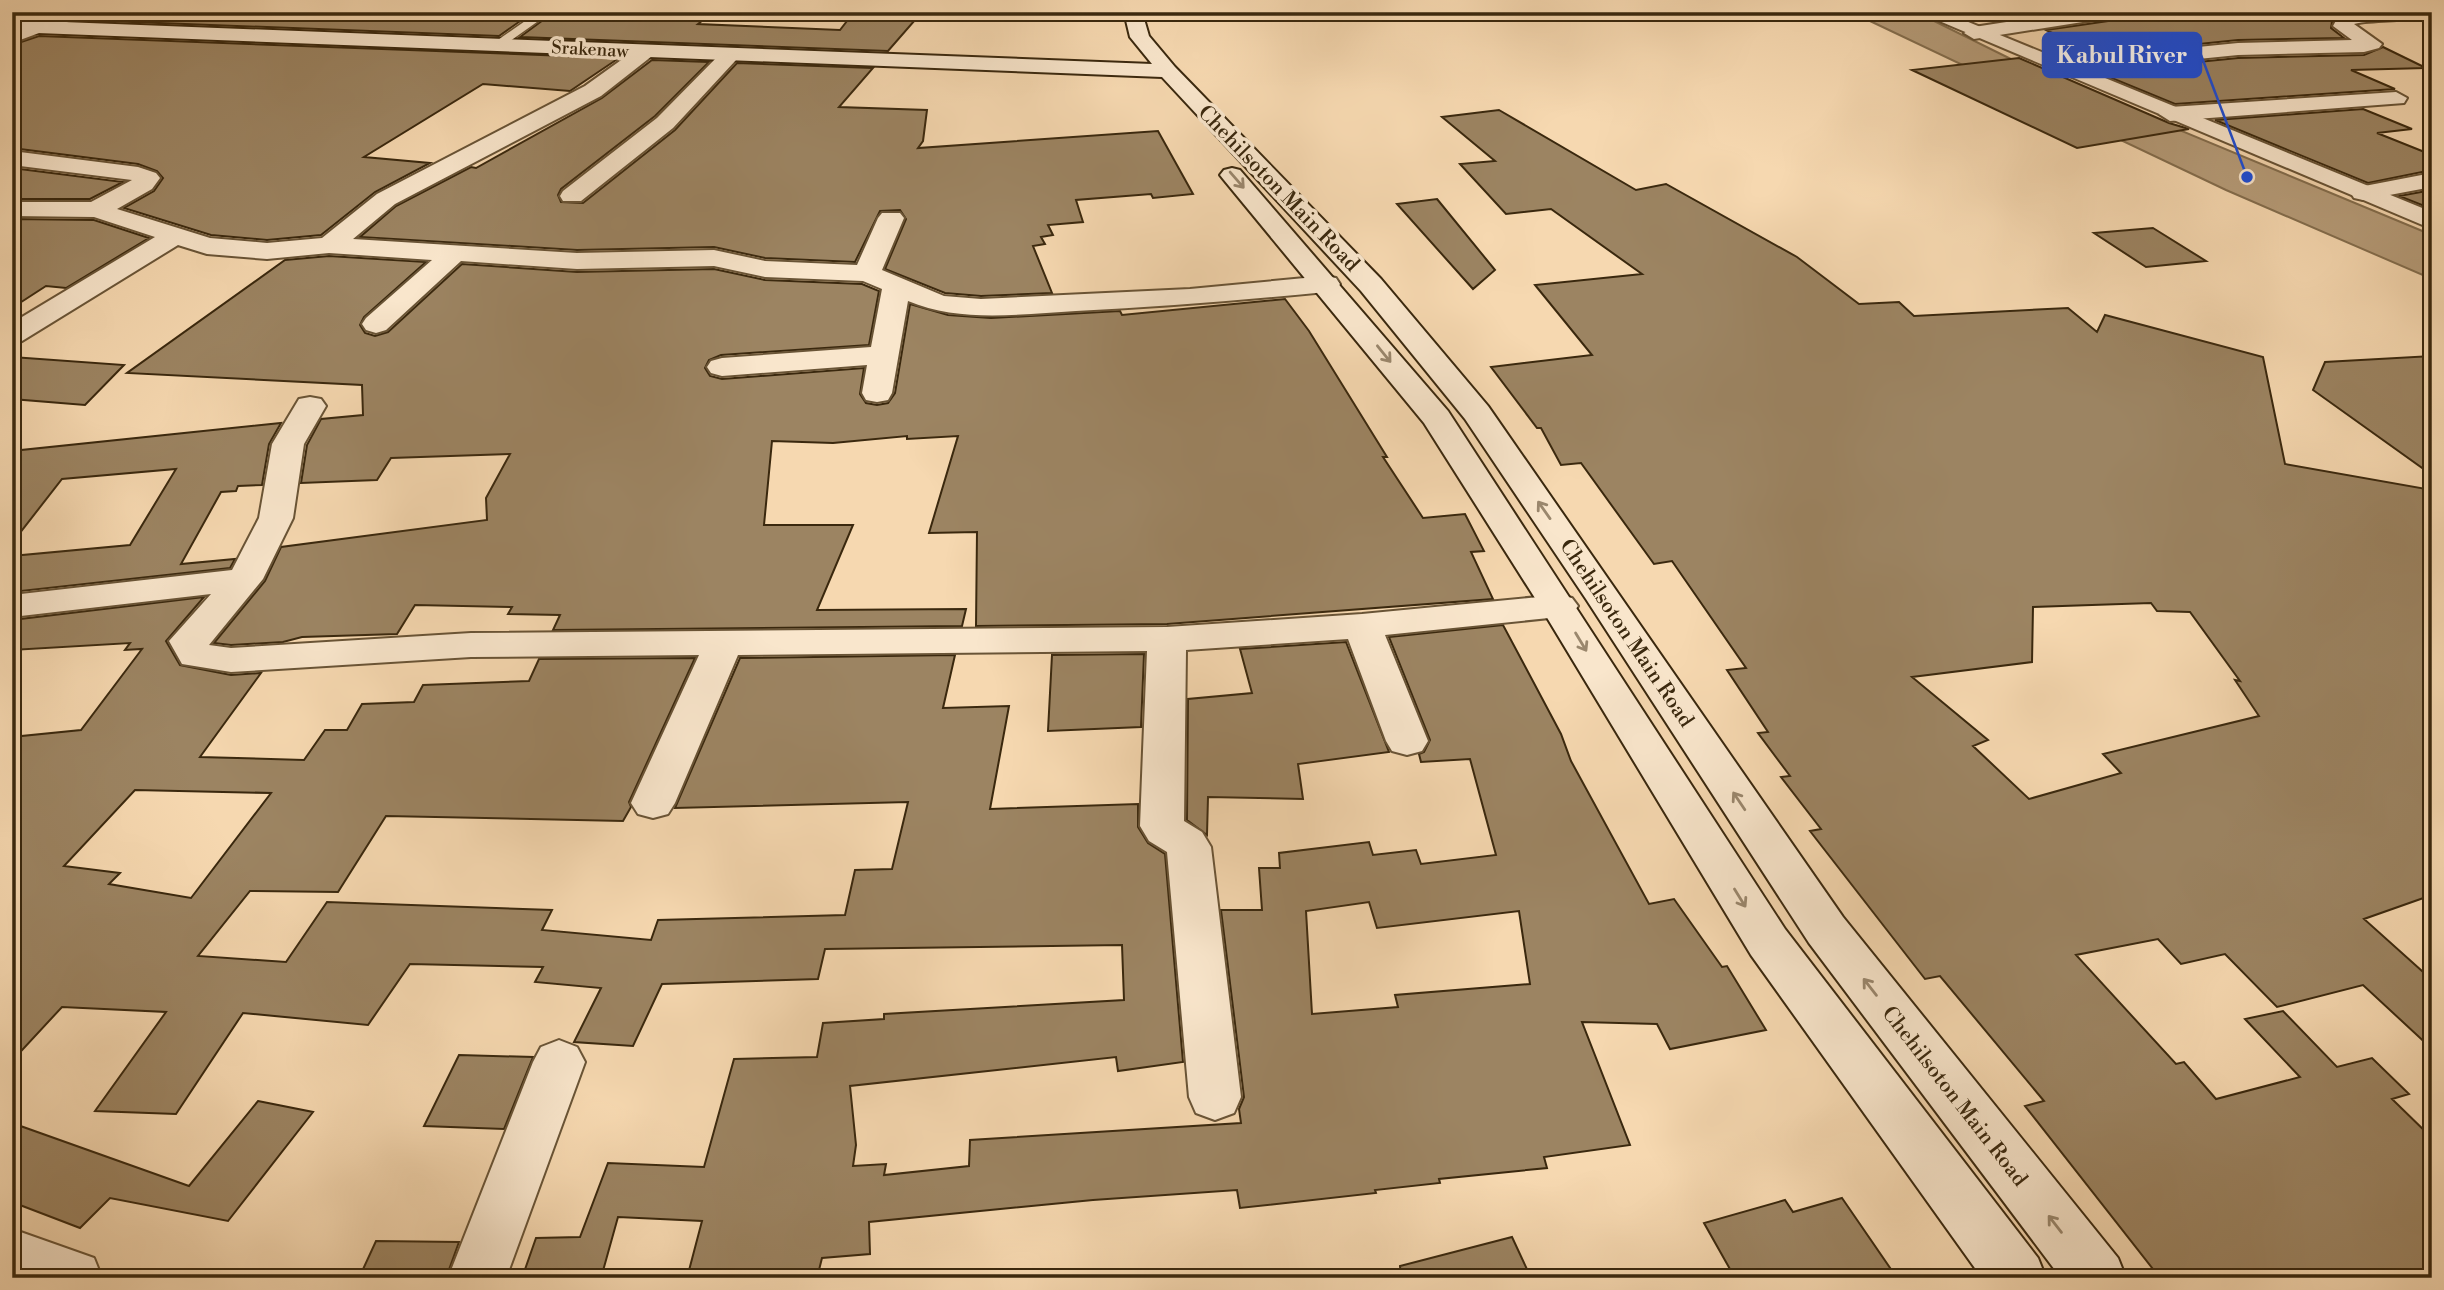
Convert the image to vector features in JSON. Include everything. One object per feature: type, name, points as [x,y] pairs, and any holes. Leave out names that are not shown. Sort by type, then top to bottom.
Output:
[{"type":"street","points":[[12,37],[78,12]]},
{"type":"street","name":"Chehilsoton Main Road","points":[[1108,12],[1114,38],[1153,71],[1371,285],[1477,413],[1826,930],[2097,1278]]},
{"type":"street","name":"Chehilsoton Main Road","points":[[1133,12],[1153,71],[1437,418],[1559,606],[1768,942],[2017,1278]]},
{"type":"street","points":[[1927,12],[2432,221]]},
{"type":"street","points":[[1974,33],[2108,12]]},
{"type":"street","points":[[2057,67],[2238,49],[2364,46],[2372,44],[2343,26],[2345,21],[2366,15],[2421,12]]},
{"type":"street","name":"Srakenaw","points":[[12,26],[1153,71]]},
{"type":"street","points":[[329,245],[386,200],[593,92],[645,52]]},
{"type":"street","points":[[572,196],[665,123],[683,101],[729,56]]},
{"type":"street","points":[[2170,114],[2396,98]]},
{"type":"street","points":[[12,158],[138,174],[148,178],[96,210]]},
{"type":"street","points":[[2363,193],[2432,180]]},
{"type":"street","points":[[12,209],[96,210],[207,246],[267,251],[329,245],[577,261],[714,257],[765,269],[867,274],[939,304],[981,307],[1190,297],[1326,284]]},
{"type":"street","points":[[867,274],[891,218]]},
{"type":"street","points":[[12,335],[175,236]]},
{"type":"street","points":[[376,324],[454,254]]},
{"type":"street","points":[[877,393],[896,288]]},
{"type":"street","points":[[722,367],[884,355]]},
{"type":"street","points":[[310,406],[288,444],[276,518],[245,579],[188,641],[197,655],[231,660],[471,645],[1167,639],[1362,626],[1559,606]]},
{"type":"street","points":[[12,606],[245,579]]},
{"type":"street","points":[[1362,626],[1407,741]]},
{"type":"street","points":[[1167,639],[1162,826],[1169,835],[1183,841],[1189,848],[1214,1097]]},
{"type":"street","points":[[653,803],[724,642]]},
{"type":"street","points":[[477,1278],[559,1062]]},
{"type":"street","points":[[12,1256],[73,1278]]},
{"type":"lane","points":[[499,44],[546,12]]},
{"type":"shaded area","points":[[1851,12],[1916,12],[2023,65],[2432,235],[2432,279],[2226,190]]},
{"type":"building","points":[[89,12],[533,12],[499,36],[82,20]]},
{"type":"building","points":[[554,12],[713,12],[698,24],[840,30],[854,12],[922,12],[888,51],[520,37]]},
{"type":"building","points":[[2120,12],[2314,12],[2332,22],[2331,28],[2344,38],[2238,40],[2063,58],[2053,54],[2075,51],[2055,42],[2069,41],[2046,30],[2108,21]]},
{"type":"building","points":[[39,36],[619,58],[570,91],[483,84],[364,157],[430,163],[375,192],[321,235],[267,240],[211,235],[124,208],[154,191],[163,178],[157,171],[138,164],[12,148],[12,45]]},
{"type":"building","points":[[2383,47],[2426,68],[2351,70],[2395,89],[2175,104],[2097,72],[2238,58],[2364,55]]},
{"type":"building","points":[[2019,58],[2169,123],[2189,129],[2077,148],[1912,70]]},
{"type":"building","points":[[652,60],[709,62],[655,116],[561,189],[558,195],[561,202],[583,203],[675,130],[737,63],[873,68],[839,107],[927,110],[923,141],[918,148],[1158,131],[1193,194],[1153,198],[1151,194],[1076,200],[1083,222],[1048,225],[1053,235],[1041,237],[1045,244],[1033,246],[1052,293],[981,296],[945,293],[885,269],[906,219],[900,210],[880,211],[855,262],[765,258],[714,247],[577,250],[360,237],[396,206],[471,167],[476,168],[602,98]]},
{"type":"building","points":[[2363,109],[2412,129],[2377,133],[2432,155],[2432,170],[2368,183],[2215,120]]},
{"type":"building","points":[[1499,110],[1636,190],[1666,184],[1797,257],[1859,304],[1899,302],[1914,316],[2068,308],[2097,332],[2105,315],[2263,357],[2285,464],[2432,490],[2432,895],[2364,919],[2432,980],[2432,1049],[2363,985],[2277,1007],[2225,954],[2181,964],[2158,939],[2076,955],[2176,1064],[2184,1062],[2216,1099],[2300,1077],[2245,1019],[2283,1011],[2337,1067],[2372,1058],[2409,1094],[2392,1099],[2432,1138],[2432,1278],[2160,1278],[2025,1106],[2044,1101],[1940,976],[1925,979],[1810,831],[1821,829],[1781,777],[1790,776],[1758,733],[1768,732],[1727,670],[1746,668],[1672,561],[1654,564],[1581,463],[1561,465],[1541,428],[1537,428],[1491,367],[1592,355],[1535,285],[1642,274],[1551,209],[1506,214],[1460,164],[1495,161],[1442,117]],"holes":[[[2151,603],[2157,611],[2190,612],[2240,681],[2235,680],[2259,716],[2103,754],[2121,773],[2029,799],[1973,746],[1988,740],[1912,677],[2032,662],[2033,607]]]},
{"type":"building","points":[[12,168],[123,182],[90,199],[12,199]]},
{"type":"building","points":[[2432,190],[2432,209],[2399,196]]},
{"type":"building","points":[[1437,199],[1495,270],[1473,289],[1397,204]]},
{"type":"building","points":[[12,219],[94,220],[149,238],[66,288],[46,286],[12,308]]},
{"type":"building","points":[[2153,228],[2206,261],[2146,267],[2094,233]]},
{"type":"building","points":[[329,256],[426,262],[364,317],[360,325],[365,333],[375,336],[388,332],[462,264],[577,272],[714,269],[765,280],[862,284],[879,291],[869,345],[721,355],[709,360],[705,368],[710,376],[722,379],[864,368],[860,394],[866,403],[877,405],[888,403],[895,393],[910,304],[948,315],[991,318],[1120,311],[1122,315],[1285,299],[1309,331],[1387,457],[1383,457],[1423,518],[1465,514],[1484,551],[1471,552],[1493,599],[1167,624],[976,626],[977,532],[929,533],[958,436],[907,439],[907,436],[833,443],[772,441],[764,525],[853,525],[817,610],[966,609],[962,626],[553,630],[560,615],[508,614],[512,607],[415,605],[397,634],[302,637],[283,642],[231,645],[214,643],[265,581],[281,547],[487,520],[486,498],[510,454],[391,458],[377,480],[301,483],[307,445],[321,419],[363,415],[362,385],[127,373],[285,260]]},
{"type":"building","points":[[2432,356],[2432,475],[2313,390],[2325,362]]},
{"type":"building","points":[[12,357],[124,365],[85,405],[12,399]]},
{"type":"building","points":[[281,423],[269,444],[262,485],[238,486],[236,491],[221,492],[181,564],[235,559],[230,568],[12,592],[12,556],[130,545],[176,469],[62,479],[12,543],[12,451]]},
{"type":"building","points":[[204,597],[166,641],[180,665],[231,675],[261,673],[200,757],[304,760],[325,730],[347,730],[362,704],[414,702],[423,685],[529,681],[539,659],[695,658],[629,802],[631,807],[623,821],[386,816],[338,892],[250,891],[198,956],[286,962],[327,902],[552,910],[542,930],[651,940],[658,920],[845,915],[855,870],[892,869],[908,802],[675,808],[740,658],[955,655],[943,708],[1009,706],[990,809],[1138,804],[1138,827],[1148,843],[1165,854],[1183,1062],[1118,1071],[1116,1057],[850,1086],[856,1145],[853,1166],[886,1164],[884,1175],[969,1166],[970,1140],[1241,1123],[1239,1109],[1244,1097],[1221,910],[1262,910],[1259,868],[1280,868],[1279,853],[1369,842],[1373,855],[1416,850],[1421,864],[1496,855],[1470,759],[1421,762],[1419,754],[1424,752],[1430,740],[1389,637],[1503,625],[1561,734],[1571,761],[1649,904],[1674,899],[1722,967],[1727,966],[1766,1030],[1670,1049],[1657,1024],[1582,1022],[1630,1145],[1544,1157],[1547,1168],[1439,1179],[1440,1183],[1375,1190],[1376,1193],[1240,1208],[1237,1190],[1093,1200],[869,1222],[870,1254],[822,1258],[817,1278],[687,1278],[702,1221],[618,1217],[601,1278],[522,1278],[536,1238],[580,1237],[608,1163],[704,1167],[734,1059],[817,1057],[823,1023],[884,1019],[884,1014],[1124,1000],[1122,945],[825,949],[818,979],[662,984],[633,1046],[574,1042],[601,988],[535,982],[543,967],[410,964],[368,1025],[243,1013],[176,1114],[95,1111],[166,1012],[62,1007],[12,1061],[12,737],[81,730],[142,649],[125,650],[130,643],[12,650],[12,620]],"holes":[[[135,790],[271,793],[191,898],[109,884],[120,873],[64,866]],[[1369,902],[1377,928],[1519,911],[1530,984],[1395,995],[1398,1007],[1312,1014],[1306,911]]]},
{"type":"building","points":[[1346,642],[1389,752],[1298,764],[1303,799],[1208,797],[1207,835],[1187,820],[1188,699],[1252,693],[1240,649]]},
{"type":"building","points":[[1144,654],[1141,727],[1048,731],[1052,655]]},
{"type":"building","points":[[459,1055],[533,1057],[504,1129],[424,1126]]},
{"type":"building","points":[[258,1101],[313,1112],[228,1221],[110,1198],[80,1228],[12,1202],[12,1123],[189,1186]]},
{"type":"building","points":[[1842,1198],[1897,1278],[1735,1278],[1704,1223],[1785,1200],[1793,1212]]},
{"type":"building","points":[[1512,1237],[1531,1278],[1401,1278],[1400,1266]]},
{"type":"building","points":[[376,1241],[459,1242],[446,1278],[359,1278]]},
{"type":"place","name":"Kabul River","points":[[2247,177]]}]
